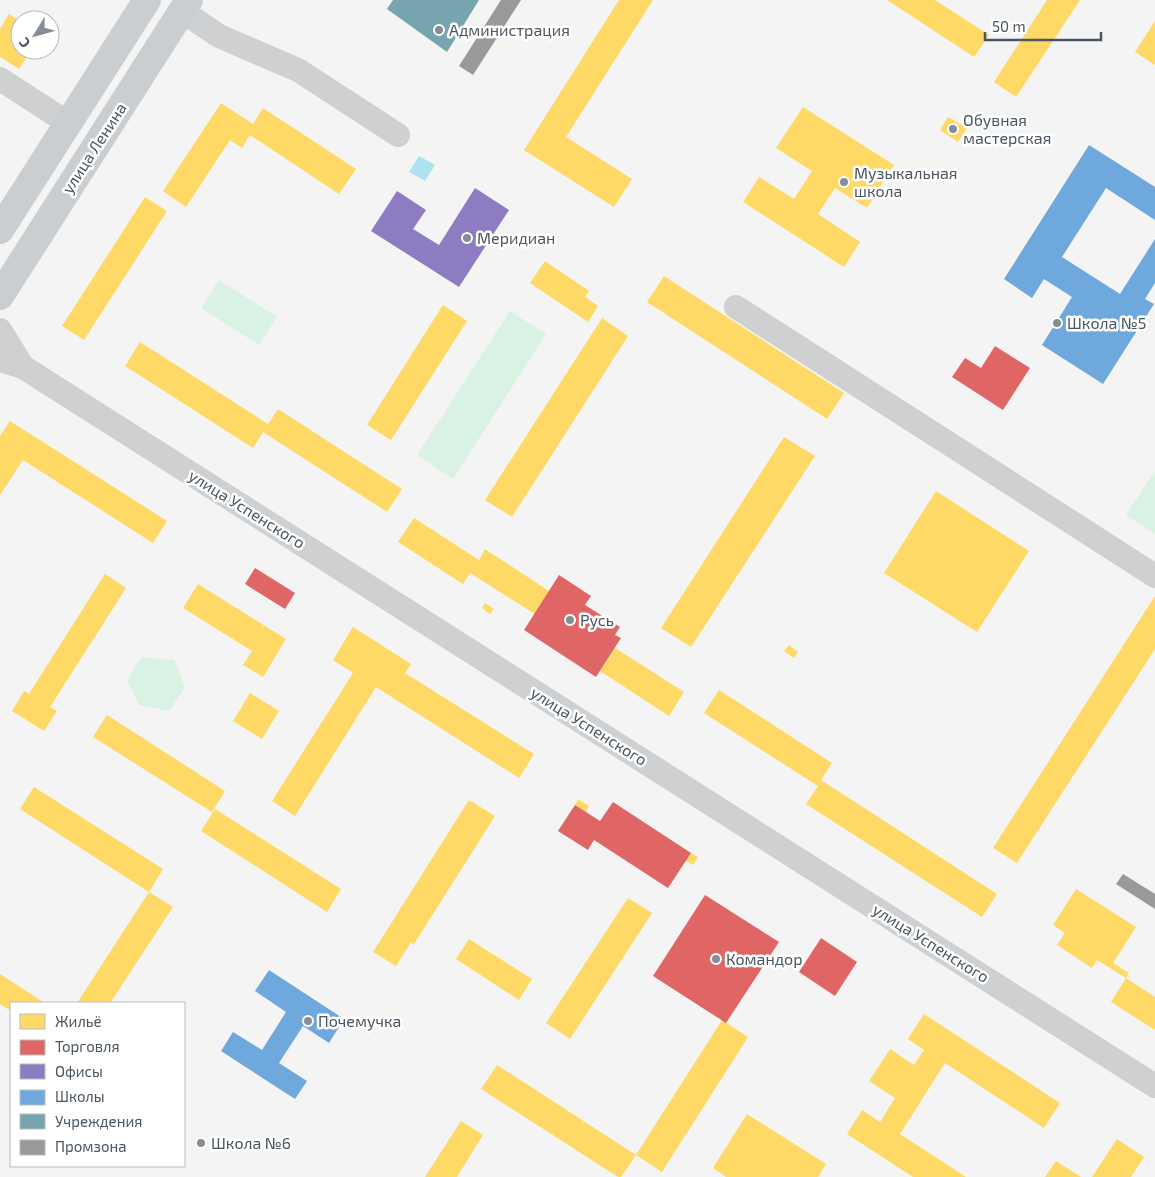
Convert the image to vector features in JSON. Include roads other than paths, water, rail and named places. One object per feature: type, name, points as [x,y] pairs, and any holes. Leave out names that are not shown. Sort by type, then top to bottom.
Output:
[{"type":"main road","points":[[0,230],[147,0]]},
{"type":"main road","name":"улица Ленина","points":[[0,296],[185,5]]},
{"type":"street","points":[[185,5],[219,36],[298,70],[398,135]]},
{"type":"street","points":[[0,79],[68,123]]},
{"type":"street","points":[[736,307],[1155,576]]},
{"type":"street","points":[[0,330],[23,367]]},
{"type":"street","points":[[0,360],[23,367]]},
{"type":"street","name":"улица Успенского","points":[[23,367],[1155,1086]]},
{"type":"water","points":[[419,156],[435,165],[425,181],[409,172]]},
{"type":"place","name":"Администрация","points":[[439,30]]},
{"type":"place","name":"Обувная мастерская","points":[[953,129]]},
{"type":"place","name":"Музыкальная школа","points":[[844,182]]},
{"type":"place","name":"Меридиан","points":[[467,238]]},
{"type":"place","name":"Школа №5","points":[[1057,323]]},
{"type":"place","name":"Русь","points":[[570,620]]},
{"type":"place","name":"Командор","points":[[716,959]]},
{"type":"place","name":"Почемучка","points":[[308,1021]]},
{"type":"place","name":"Школа №6","points":[[201,1143]]}]
